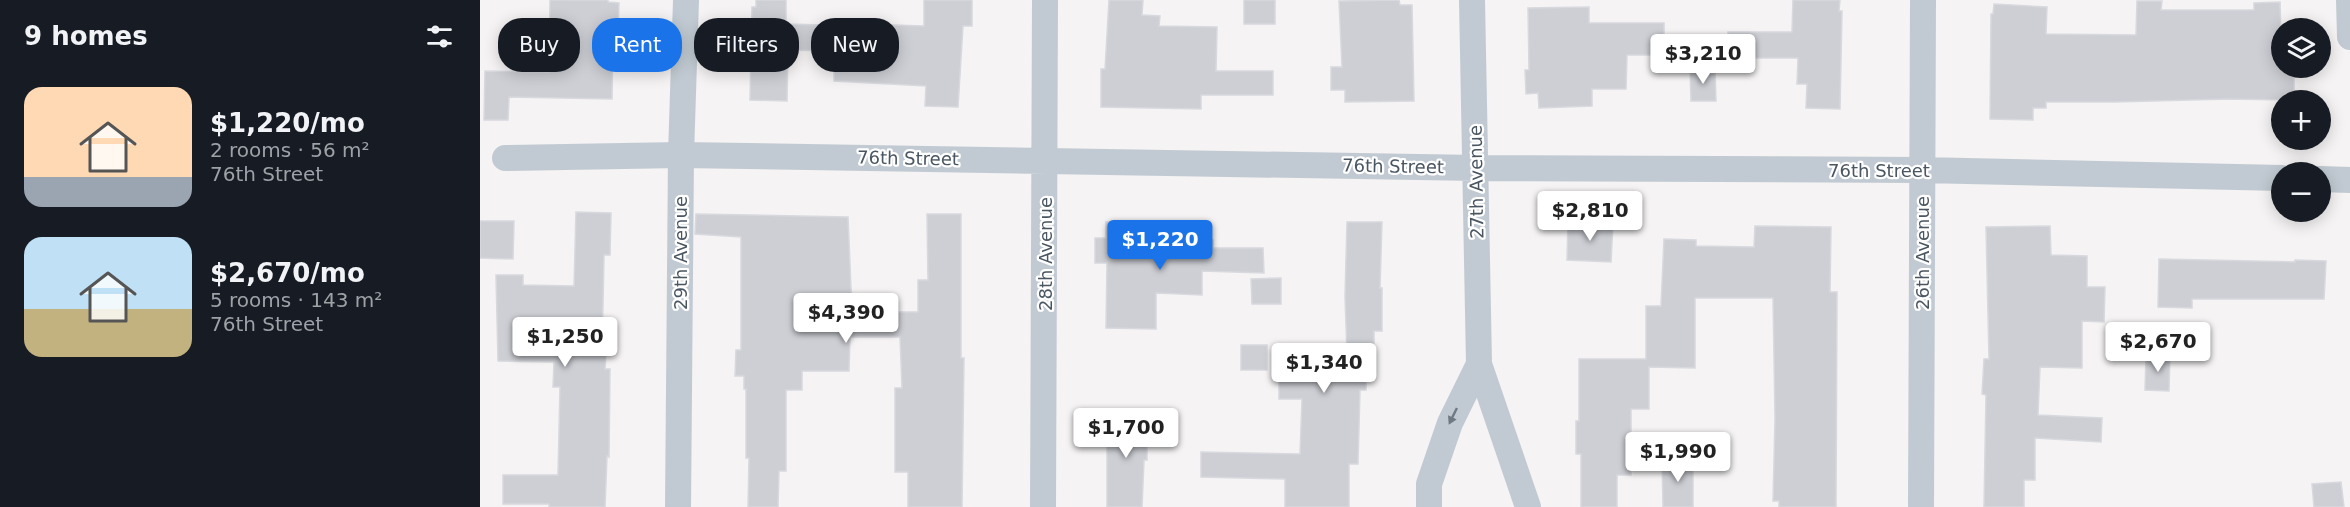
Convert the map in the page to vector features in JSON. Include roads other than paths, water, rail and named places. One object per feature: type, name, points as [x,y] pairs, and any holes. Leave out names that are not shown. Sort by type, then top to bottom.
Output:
[{"type":"street","name":"29th Avenue","points":[[678,507],[681,155],[686,0]]},
{"type":"street","name":"28th Avenue","points":[[1043,507],[1045,0]]},
{"type":"street","name":"27th Avenue","points":[[1472,0],[1479,364],[1528,507]]},
{"type":"street","name":"26th Avenue","points":[[1921,507],[1923,0]]},
{"type":"street","points":[[2349,0],[2350,37]]},
{"type":"street","name":"76th Street","points":[[505,158],[681,155],[1476,168],[1922,170],[2271,178]]},
{"type":"street","points":[[2331,179],[2350,180]]},
{"type":"street","name":"27th Avenue","points":[[1429,507],[1429,484],[1450,423],[1479,364]]}]
